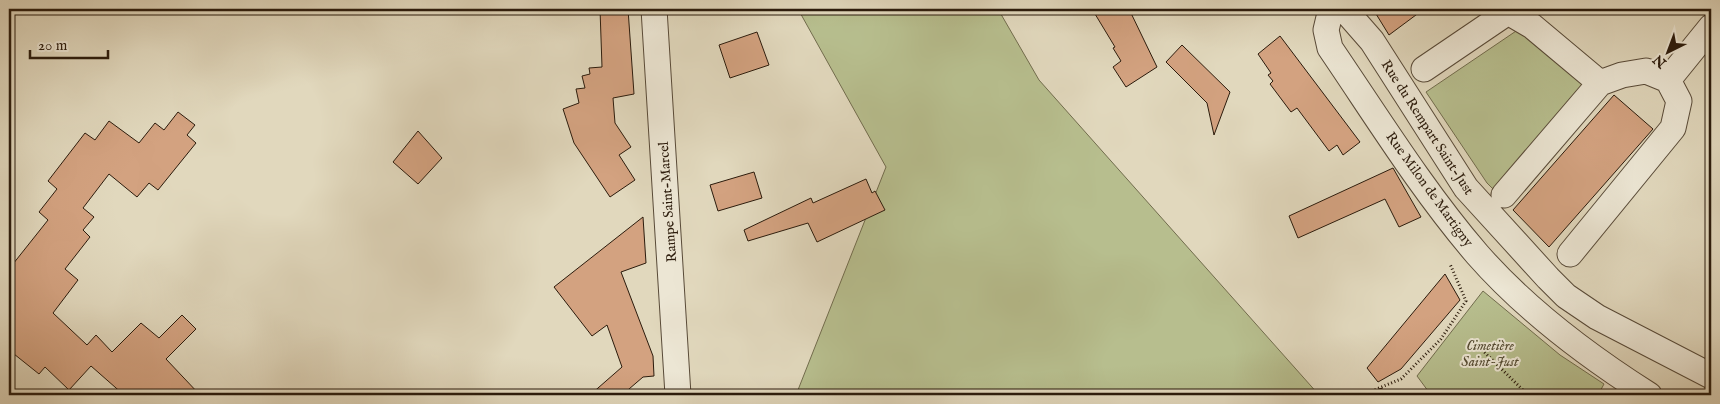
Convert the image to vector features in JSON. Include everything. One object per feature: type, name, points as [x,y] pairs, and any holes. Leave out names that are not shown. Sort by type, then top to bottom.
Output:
[{"type":"street","name":"Rampe Saint-Marcel","points":[[654,9],[678,395]]},
{"type":"street","name":"Rue Milon de Martigny","points":[[1331,9],[1326,30],[1330,48],[1437,204],[1477,254],[1505,284],[1564,336],[1601,364],[1649,395]]},
{"type":"street","name":"Rue du Rempart Saint-Just","points":[[1344,9],[1372,42],[1466,188],[1548,278],[1566,296],[1597,317],[1711,376]]},
{"type":"street","points":[[1424,69],[1508,12],[1532,26],[1600,83]]},
{"type":"street","points":[[1668,80],[1711,27]]},
{"type":"street","points":[[1504,194],[1600,83],[1622,75],[1646,71],[1668,80],[1679,101],[1673,128],[1570,254]]},
{"type":"path","points":[[1362,395],[1401,379],[1442,339],[1466,301],[1448,261]]},
{"type":"path","points":[[1472,340],[1522,394],[1528,395]]},
{"type":"path","points":[[1381,388],[1381,395]]},
{"type":"green space","points":[[798,9],[998,9],[1039,80],[1319,395],[796,395],[886,167]]},
{"type":"green space","points":[[1522,27],[1587,84],[1495,191],[1487,183],[1426,92]]},
{"type":"green space","name":"Cimetière Saint-Just","points":[[1483,291],[1560,355],[1604,384],[1598,395],[1431,395],[1417,376]]},
{"type":"building","points":[[600,9],[628,9],[634,94],[613,98],[615,123],[631,147],[619,155],[635,180],[610,197],[574,143],[563,109],[579,103],[576,89],[585,88],[582,76],[590,74],[589,68],[602,67]]},
{"type":"building","points":[[1092,9],[1129,9],[1157,67],[1126,87],[1113,67],[1121,61],[1113,48],[1115,47]]},
{"type":"building","points":[[1373,9],[1424,9],[1389,35]]},
{"type":"building","points":[[757,32],[769,65],[730,78],[719,45]]},
{"type":"building","points":[[1280,36],[1360,142],[1343,155],[1337,145],[1329,151],[1297,108],[1291,112],[1270,84],[1273,81],[1268,75],[1271,73],[1258,54]]},
{"type":"building","points":[[1182,45],[1230,92],[1214,135],[1207,103],[1166,62]]},
{"type":"building","points":[[1614,95],[1653,129],[1549,247],[1513,210]]},
{"type":"building","points":[[178,112],[195,125],[187,135],[196,143],[158,190],[149,183],[137,197],[109,174],[83,208],[94,217],[83,230],[90,237],[65,269],[78,280],[53,313],[87,345],[96,335],[112,352],[141,323],[159,338],[182,315],[196,329],[166,359],[200,395],[124,395],[91,366],[69,390],[45,367],[39,374],[9,350],[9,269],[48,220],[39,212],[57,189],[48,181],[85,133],[95,140],[109,121],[139,143],[155,123],[164,130]]},
{"type":"building","points":[[418,131],[442,158],[418,184],[393,162]]},
{"type":"building","points":[[1393,168],[1421,217],[1399,227],[1385,199],[1298,238],[1289,216]]},
{"type":"building","points":[[754,172],[762,198],[718,211],[710,185]]},
{"type":"building","points":[[866,179],[872,193],[875,191],[885,210],[817,242],[808,223],[748,241],[744,230],[811,198],[813,203]]},
{"type":"building","points":[[643,217],[646,263],[621,272],[653,356],[654,376],[643,377],[622,395],[590,395],[622,367],[607,325],[592,336],[554,287]]},
{"type":"building","points":[[1445,274],[1460,300],[1401,369],[1378,382],[1367,368]]}]
